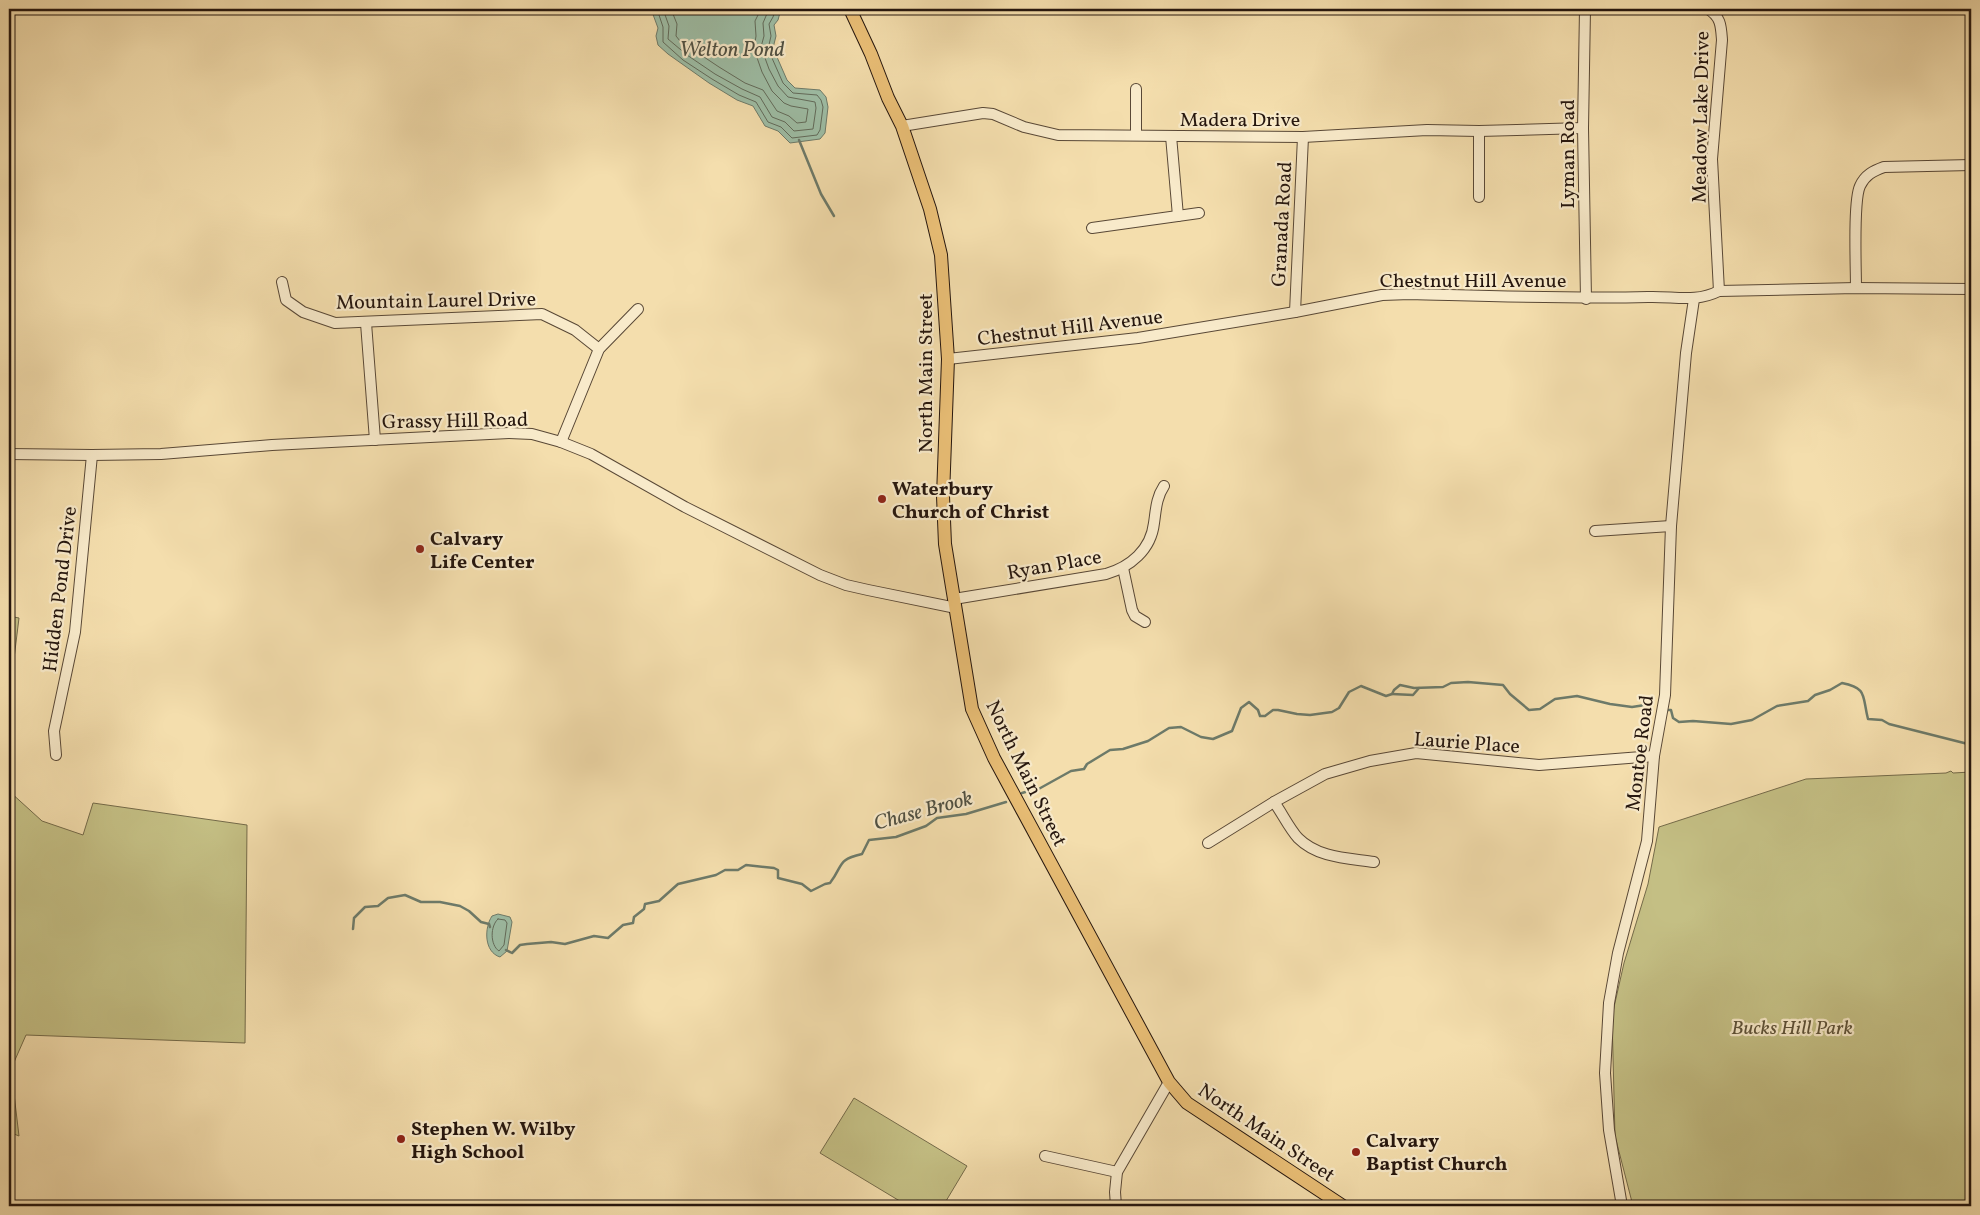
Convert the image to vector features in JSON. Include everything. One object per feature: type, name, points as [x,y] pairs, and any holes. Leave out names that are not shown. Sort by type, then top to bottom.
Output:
[{"type":"main road","name":"North Main Street","points":[[850,9],[902,126],[930,209],[941,255],[948,359],[943,496],[945,544],[972,709],[994,758],[1169,1082],[1187,1103],[1343,1206]]},
{"type":"street","name":"Lyman Road","points":[[1585,9],[1583,128],[1586,299]]},
{"type":"street","name":"Meadow Lake Drive","points":[[1708,9],[1718,16],[1722,40],[1712,159],[1719,291]]},
{"type":"street","points":[[1136,89],[1136,136]]},
{"type":"street","name":"Madera Drive","points":[[902,126],[983,113],[993,114],[1024,127],[1058,135],[1302,137],[1427,130],[1479,131],[1583,128]]},
{"type":"street","points":[[1479,131],[1479,196]]},
{"type":"street","points":[[1171,136],[1178,216]]},
{"type":"street","name":"Granada Road","points":[[1295,312],[1302,137]]},
{"type":"street","points":[[1856,288],[1857,193],[1866,177],[1874,170],[1884,167],[1971,165]]},
{"type":"street","points":[[1092,228],[1199,214]]},
{"type":"street","name":"Mountain Laurel Drive","points":[[282,282],[286,300],[302,312],[335,323],[542,314],[575,330],[599,349]]},
{"type":"street","name":"Chestnut Hill Avenue","points":[[948,359],[1138,338],[1295,312],[1382,295],[1410,294],[1586,299],[1661,297],[1694,299],[1707,297],[1719,291],[1971,288]]},
{"type":"street","name":"Montoe Road","points":[[1622,1206],[1609,1130],[1605,1073],[1608,1020],[1618,953],[1647,841],[1654,756],[1665,695],[1671,526],[1686,353],[1694,299]]},
{"type":"street","points":[[562,442],[599,349],[638,310]]},
{"type":"street","points":[[366,323],[375,440]]},
{"type":"street","name":"Grassy Hill Road","points":[[9,454],[92,456],[161,454],[272,445],[509,433],[532,434],[562,442],[591,454],[685,507],[820,575],[846,585],[955,603]]},
{"type":"street","name":"Hidden Pond Drive","points":[[56,755],[54,731],[75,632],[92,456]]},
{"type":"street","name":"Ryan Place","points":[[955,603],[1106,574],[1123,568],[1137,557],[1150,538],[1154,525],[1157,500],[1164,486]]},
{"type":"street","points":[[1595,530],[1671,526]]},
{"type":"street","points":[[1123,568],[1132,610],[1135,616],[1145,622]]},
{"type":"street","name":"Laurie Place","points":[[1208,843],[1274,802],[1326,774],[1370,761],[1416,753],[1539,765],[1654,756]]},
{"type":"street","points":[[1274,802],[1297,837],[1312,849],[1330,856],[1374,862]]},
{"type":"street","points":[[1116,1206],[1114,1192],[1117,1172],[1169,1082]]},
{"type":"street","points":[[1045,1156],[1117,1172]]},
{"type":"green space","points":[[9,616],[19,618],[9,699]]},
{"type":"green space","name":"Bucks Hill Park","points":[[1951,771],[1953,773],[1971,772],[1971,1206],[1633,1206],[1615,1136],[1612,1016],[1624,963],[1648,884],[1659,827],[1806,779],[1946,773]]},
{"type":"green space","points":[[9,791],[42,821],[83,835],[93,803],[247,825],[245,1043],[26,1035],[11,1069],[19,1136],[9,1132]]},
{"type":"green space","points":[[854,1098],[967,1166],[943,1206],[908,1206],[820,1153]]},
{"type":"water","name":"Welton Pond","points":[[651,9],[781,9],[778,20],[774,25],[776,36],[773,48],[787,80],[795,88],[820,90],[826,97],[828,107],[825,133],[820,139],[790,143],[778,131],[765,126],[753,106],[737,100],[709,83],[658,45],[656,36],[658,28]]},
{"type":"water","points":[[498,914],[510,917],[512,922],[507,951],[500,957],[491,950],[487,939],[489,921],[492,916]]},
{"type":"waterway","points":[[799,140],[821,194],[834,216]]},
{"type":"waterway","name":"Chase Brook","points":[[1022,793],[1035,791],[1071,771],[1084,769],[1087,764],[1110,750],[1123,749],[1148,741],[1169,728],[1181,727],[1201,737],[1213,739],[1232,731],[1241,708],[1249,702],[1258,710],[1260,716],[1265,716],[1273,710],[1310,715],[1332,712],[1339,708],[1349,692],[1361,686],[1386,696],[1392,694],[1400,685],[1414,688],[1443,687],[1451,683],[1468,682],[1503,685],[1510,694],[1529,710],[1540,709],[1555,699],[1577,696],[1632,707],[1645,705]]},
{"type":"waterway","name":"Chase Brook","points":[[1668,710],[1671,710],[1673,718],[1679,722],[1693,721],[1731,724],[1752,720],[1777,706],[1808,701],[1815,695],[1830,690],[1842,683],[1856,687],[1860,691],[1864,699],[1868,719],[1882,720],[1889,724],[1968,744],[1971,773]]},
{"type":"waterway","points":[[1392,694],[1413,695],[1419,688]]},
{"type":"waterway","name":"Chase Brook","points":[[506,950],[512,953],[520,945],[551,942],[565,944],[594,936],[608,938],[623,925],[633,923],[634,917],[644,909],[645,904],[659,901],[678,884],[716,875],[725,870],[738,870],[746,865],[774,868],[778,870],[778,878],[802,884],[811,891],[830,883],[844,861],[862,854],[869,840],[896,837],[926,826],[937,818],[966,814],[1006,802]]},
{"type":"waterway","name":"Chase Brook","points":[[353,929],[354,918],[365,907],[378,906],[388,898],[405,895],[421,902],[440,902],[460,906],[481,922],[489,924],[490,927]]},
{"type":"place","name":"Waterbury Church of Christ","points":[[882,499]]},
{"type":"place","name":"Calvary Life Center","points":[[420,549]]},
{"type":"place","name":"Stephen W. Wilby High School","points":[[401,1139]]},
{"type":"place","name":"Calvary Baptist Church","points":[[1356,1152]]}]
